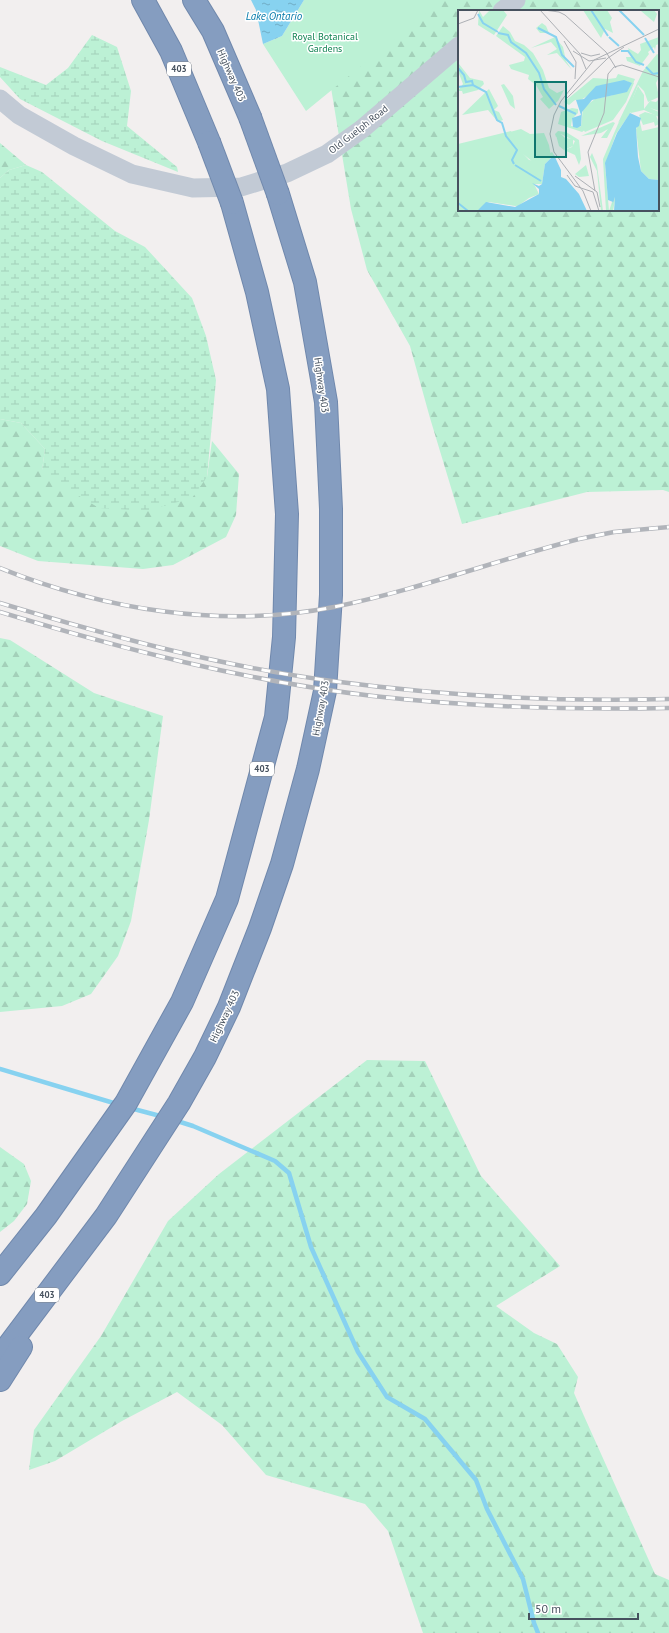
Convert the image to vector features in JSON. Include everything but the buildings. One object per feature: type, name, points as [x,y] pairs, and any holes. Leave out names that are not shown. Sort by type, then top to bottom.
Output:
[{"type":"highway","name":"403","points":[[0,1274],[46,1216],[126,1103],[182,1002],[227,899],[276,717],[284,637],[287,514],[278,389],[257,292],[232,203],[172,51],[143,0]]},
{"type":"highway","name":"Highway 403","points":[[0,1357],[95,1232],[179,1103],[229,1007],[282,864],[308,769],[325,691],[331,595],[331,517],[326,402],[305,282],[278,194],[250,117],[212,31],[194,0]]},
{"type":"highway","points":[[0,1380],[95,1232]]},
{"type":"street","points":[[503,10],[516,0]]},
{"type":"street","name":"Old Guelph Road","points":[[0,99],[19,115],[74,146],[132,174],[193,188],[241,187],[287,173],[327,154],[362,129],[458,47]]},
{"type":"green space","name":"Royal Botanical Gardens","points":[[304,0],[442,0],[306,111],[263,44],[282,36]]},
{"type":"green space","points":[[341,0],[669,0],[669,492],[663,490],[587,492],[462,524],[410,346],[367,270],[351,209],[320,21]]},
{"type":"green space","points":[[92,35],[117,47],[131,91],[127,126],[177,167],[178,172],[102,141],[20,99],[0,77],[0,67],[46,85],[68,68]]},
{"type":"green space","points":[[0,143],[26,165],[9,170],[0,178]]},
{"type":"green space","points":[[26,165],[42,172],[115,231],[145,247],[192,298],[206,336],[216,380],[207,477],[192,498],[147,511],[99,508],[49,478],[42,470],[45,449],[21,423],[0,419],[0,178],[9,170]]},
{"type":"green space","points":[[0,419],[21,423],[45,449],[42,470],[207,477],[212,441],[239,474],[236,515],[226,537],[173,565],[143,569],[38,561],[0,546]]},
{"type":"green space","points":[[0,638],[10,640],[94,693],[163,716],[149,820],[131,921],[118,956],[91,994],[62,1006],[0,1012]]},
{"type":"green space","points":[[367,1060],[425,1061],[481,1176],[560,1266],[496,1306],[534,1333],[557,1344],[578,1377],[574,1393],[584,1416],[655,1574],[669,1580],[669,1633],[423,1633],[388,1531],[365,1504],[266,1475],[222,1425],[177,1392],[122,1421],[55,1461],[29,1470],[34,1430],[101,1336],[168,1221],[219,1174]]},
{"type":"green space","points":[[0,1147],[24,1164],[31,1181],[27,1204],[14,1221],[0,1232]]},
{"type":"water","name":"Lake Ontario","points":[[251,0],[304,0],[282,36],[263,44],[256,10]]},
{"type":"waterway","points":[[0,1069],[117,1104]]},
{"type":"waterway","points":[[130,1108],[164,1117]]},
{"type":"waterway","points":[[174,1120],[193,1126],[275,1161],[289,1173],[311,1247],[358,1352],[387,1397],[425,1419],[476,1480],[487,1509],[523,1579],[538,1633]]},
{"type":"railway","points":[[0,568],[40,583],[122,605],[164,612],[249,616],[292,613],[334,607],[426,584],[579,539],[614,532],[669,527]]},
{"type":"railway","points":[[0,603],[164,649],[290,675],[416,691],[500,697],[584,700],[669,699]]},
{"type":"railway","points":[[0,612],[138,651],[231,673],[326,690],[410,700],[521,707],[595,709],[669,708]]}]
